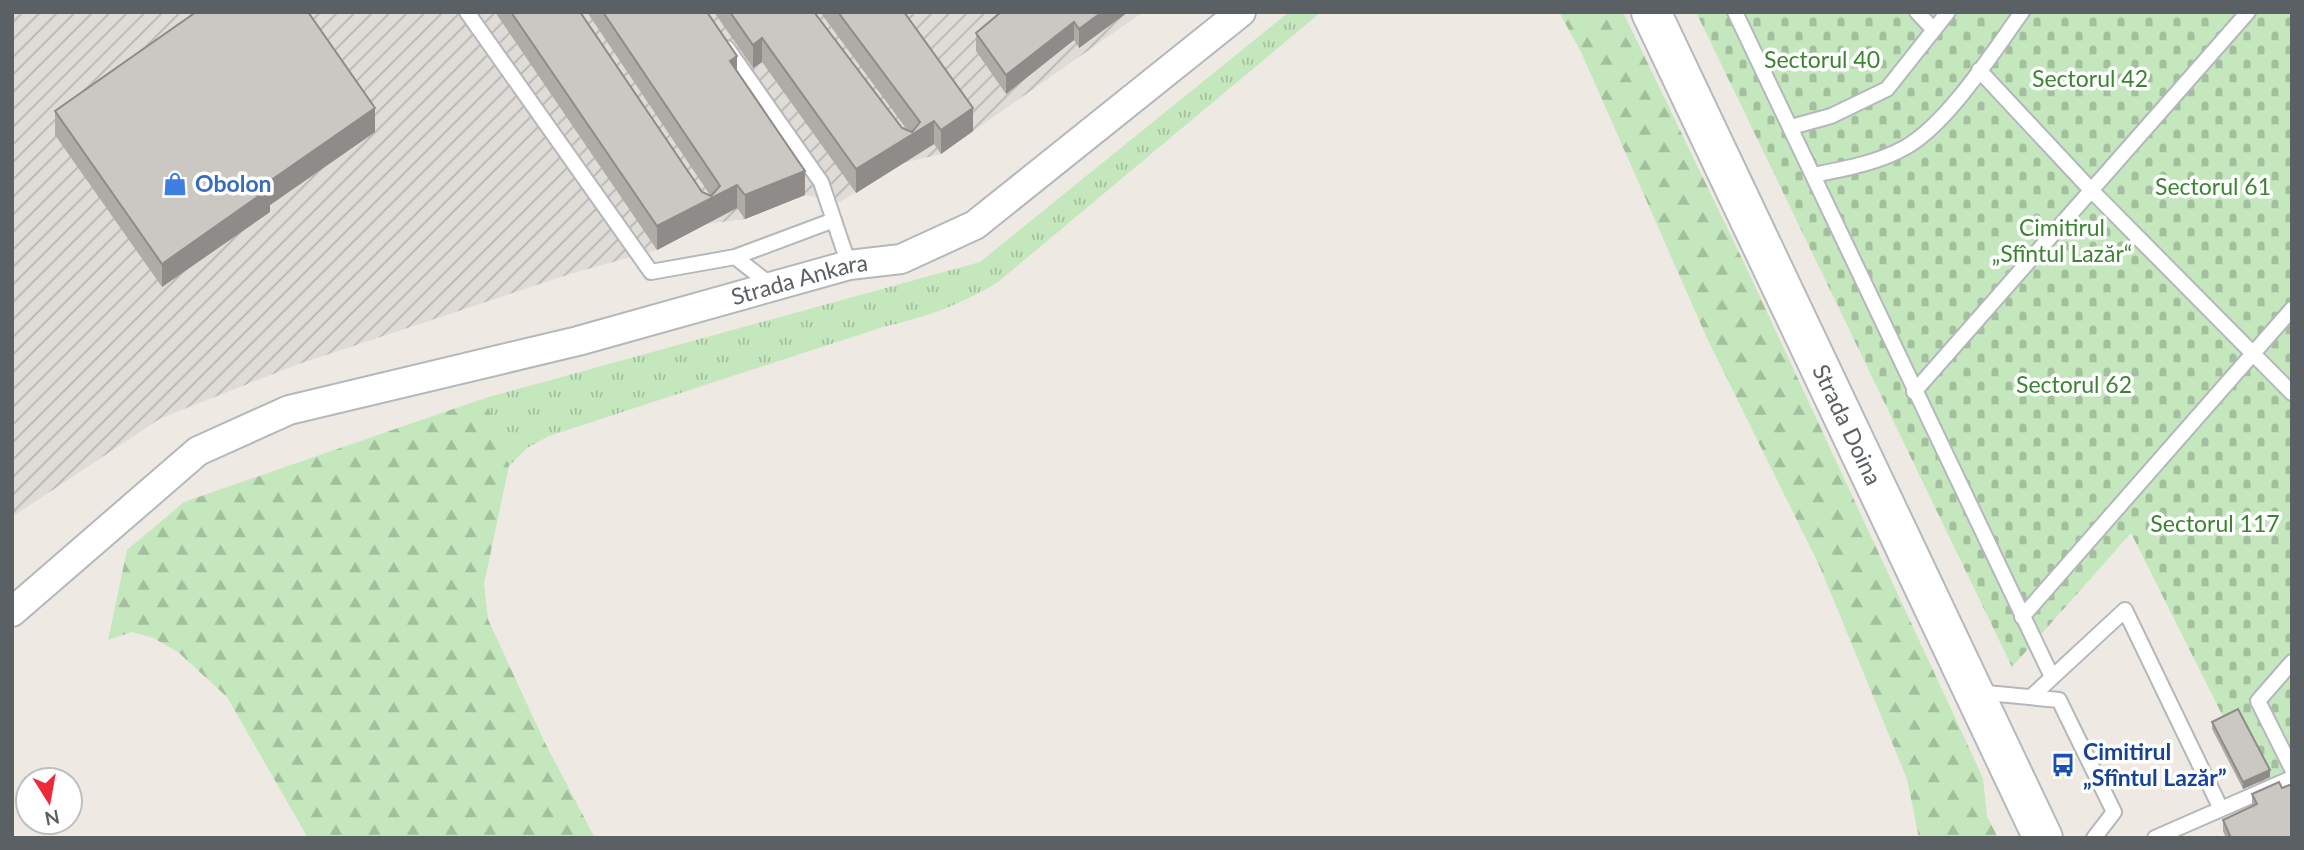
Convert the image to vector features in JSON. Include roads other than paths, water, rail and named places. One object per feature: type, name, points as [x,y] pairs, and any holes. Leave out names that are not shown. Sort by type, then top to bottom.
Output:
[{"type":"main road","name":"Strada Doina","points":[[1651,12],[2043,838]]},
{"type":"street","name":"Strada Ankara","points":[[12,612],[198,452],[289,410],[578,341],[849,265],[901,259],[975,225],[1241,12]]},
{"type":"lane","points":[[467,12],[651,272],[735,257],[834,220]]},
{"type":"lane","points":[[1735,12],[2052,677]]},
{"type":"lane","points":[[1917,12],[1934,30]]},
{"type":"lane","points":[[1791,127],[1831,116],[1887,89],[1948,12]]},
{"type":"lane","points":[[1813,175],[1854,166],[1908,146],[1941,116],[1979,71],[2022,12]]},
{"type":"lane","points":[[1914,392],[2248,12]]},
{"type":"lane","points":[[718,35],[821,182],[849,265]]},
{"type":"lane","points":[[1979,71],[2092,191],[2292,393]]},
{"type":"lane","points":[[735,257],[774,288]]},
{"type":"lane","points":[[2022,617],[2292,309]]},
{"type":"lane","points":[[2031,697],[2125,610],[2221,809]]},
{"type":"lane","points":[[2292,663],[2258,701],[2292,769]]},
{"type":"lane","points":[[1976,692],[2059,699],[2114,812],[2094,838]]},
{"type":"lane","points":[[2155,838],[2292,778]]},
{"type":"place","name":"Obolon","points":[[175,184]]},
{"type":"place","name":"Cimitirul „Sfîntul Lazăr”","points":[[2063,765]]},
{"type":"park label","name":"Sectorul 40","points":[[1822,60]]},
{"type":"park label","name":"Sectorul 42","points":[[2090,79]]},
{"type":"park label","name":"Sectorul 61","points":[[2213,187]]},
{"type":"park label","name":"Cimitirul „Sfîntul Lazăr“","points":[[2062,241]]},
{"type":"park label","name":"Sectorul 62","points":[[2074,385]]},
{"type":"park label","name":"Sectorul 117","points":[[2215,524]]}]
